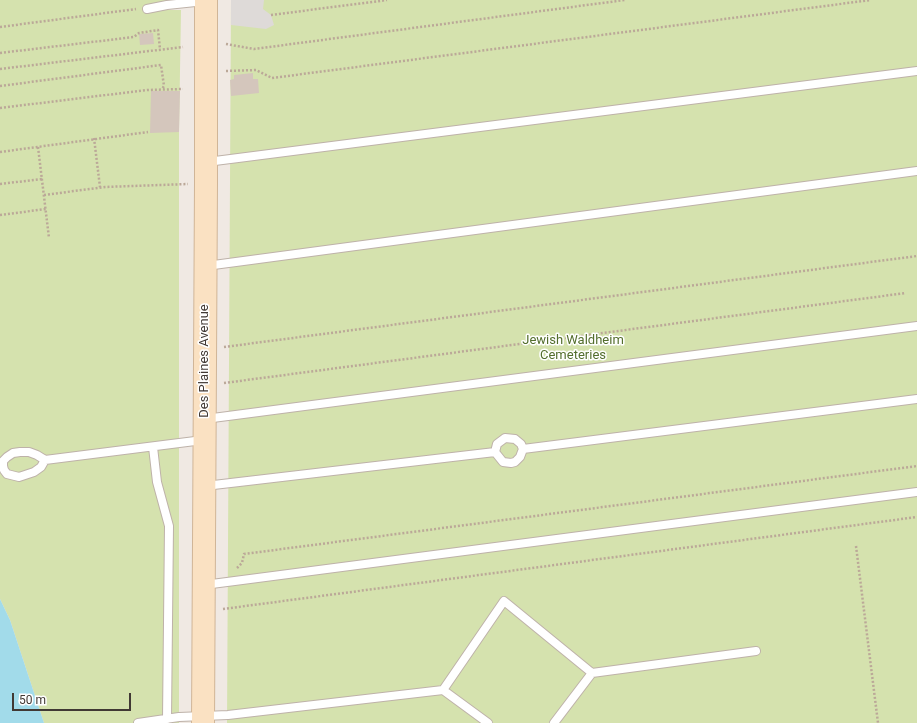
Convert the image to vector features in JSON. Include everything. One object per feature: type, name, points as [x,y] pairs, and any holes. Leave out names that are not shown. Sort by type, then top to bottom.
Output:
[{"type":"main road","name":"Des Plaines Avenue","points":[[203,720],[206,1]]},
{"type":"lane","points":[[147,9],[167,5],[206,1]]},
{"type":"lane","points":[[206,173],[917,71]]},
{"type":"lane","points":[[206,266],[917,171]]},
{"type":"lane","points":[[45,460],[41,467],[34,472],[19,477],[7,474],[3,466],[3,462],[13,453],[28,452],[45,460],[153,447],[204,429],[917,326]]},
{"type":"lane","points":[[523,449],[917,399]]},
{"type":"lane","points":[[494,452],[497,444],[505,438],[515,439],[523,449]]},
{"type":"lane","points":[[153,447],[157,482],[169,526],[167,719]]},
{"type":"lane","points":[[494,452],[503,462],[511,463],[515,462],[520,457],[523,449]]},
{"type":"lane","points":[[204,486],[494,452]]},
{"type":"lane","points":[[203,585],[917,492]]},
{"type":"lane","points":[[443,690],[504,601],[592,673]]},
{"type":"lane","points":[[554,723],[592,673],[756,651]]},
{"type":"lane","points":[[138,723],[167,719],[203,720],[228,715],[443,690],[488,723]]},
{"type":"path","points":[[271,15],[387,0]]},
{"type":"path","points":[[226,44],[254,49],[626,0]]},
{"type":"path","points":[[226,71],[256,70],[272,78],[871,0]]},
{"type":"path","points":[[0,27],[147,9]]},
{"type":"path","points":[[0,53],[134,36],[139,33],[158,30],[160,49]]},
{"type":"path","points":[[0,69],[183,47]]},
{"type":"path","points":[[0,86],[161,65],[164,86],[162,90]]},
{"type":"path","points":[[0,108],[147,90],[183,89]]},
{"type":"path","points":[[0,152],[94,138],[148,132]]},
{"type":"path","points":[[94,138],[100,187]]},
{"type":"path","points":[[38,147],[49,238]]},
{"type":"path","points":[[44,195],[206,173]]},
{"type":"path","points":[[0,184],[42,179]]},
{"type":"path","points":[[0,215],[46,209]]},
{"type":"path","points":[[224,347],[917,256]]},
{"type":"path","points":[[224,384],[906,293]]},
{"type":"path","points":[[231,582],[233,570],[242,563],[244,554],[917,466]]},
{"type":"path","points":[[223,609],[917,517]]},
{"type":"path","points":[[856,546],[878,723]]},
{"type":"green space","points":[[0,0],[167,0],[168,10],[181,10],[179,132],[179,723],[44,723],[10,620],[0,599]]},
{"type":"green space","name":"Jewish Waldheim Cemeteries","points":[[231,0],[917,0],[917,723],[227,723]]},
{"type":"shaded area","points":[[231,0],[264,0],[263,9],[271,15],[274,25],[266,29],[231,25]]},
{"type":"water","points":[[0,599],[10,620],[44,723],[0,723]]},
{"type":"building","points":[[153,33],[154,44],[140,45],[139,34]]},
{"type":"building","points":[[253,73],[253,79],[258,79],[259,93],[231,96],[230,80],[234,79],[234,75]]},
{"type":"building","points":[[151,91],[180,91],[179,132],[150,133]]}]
